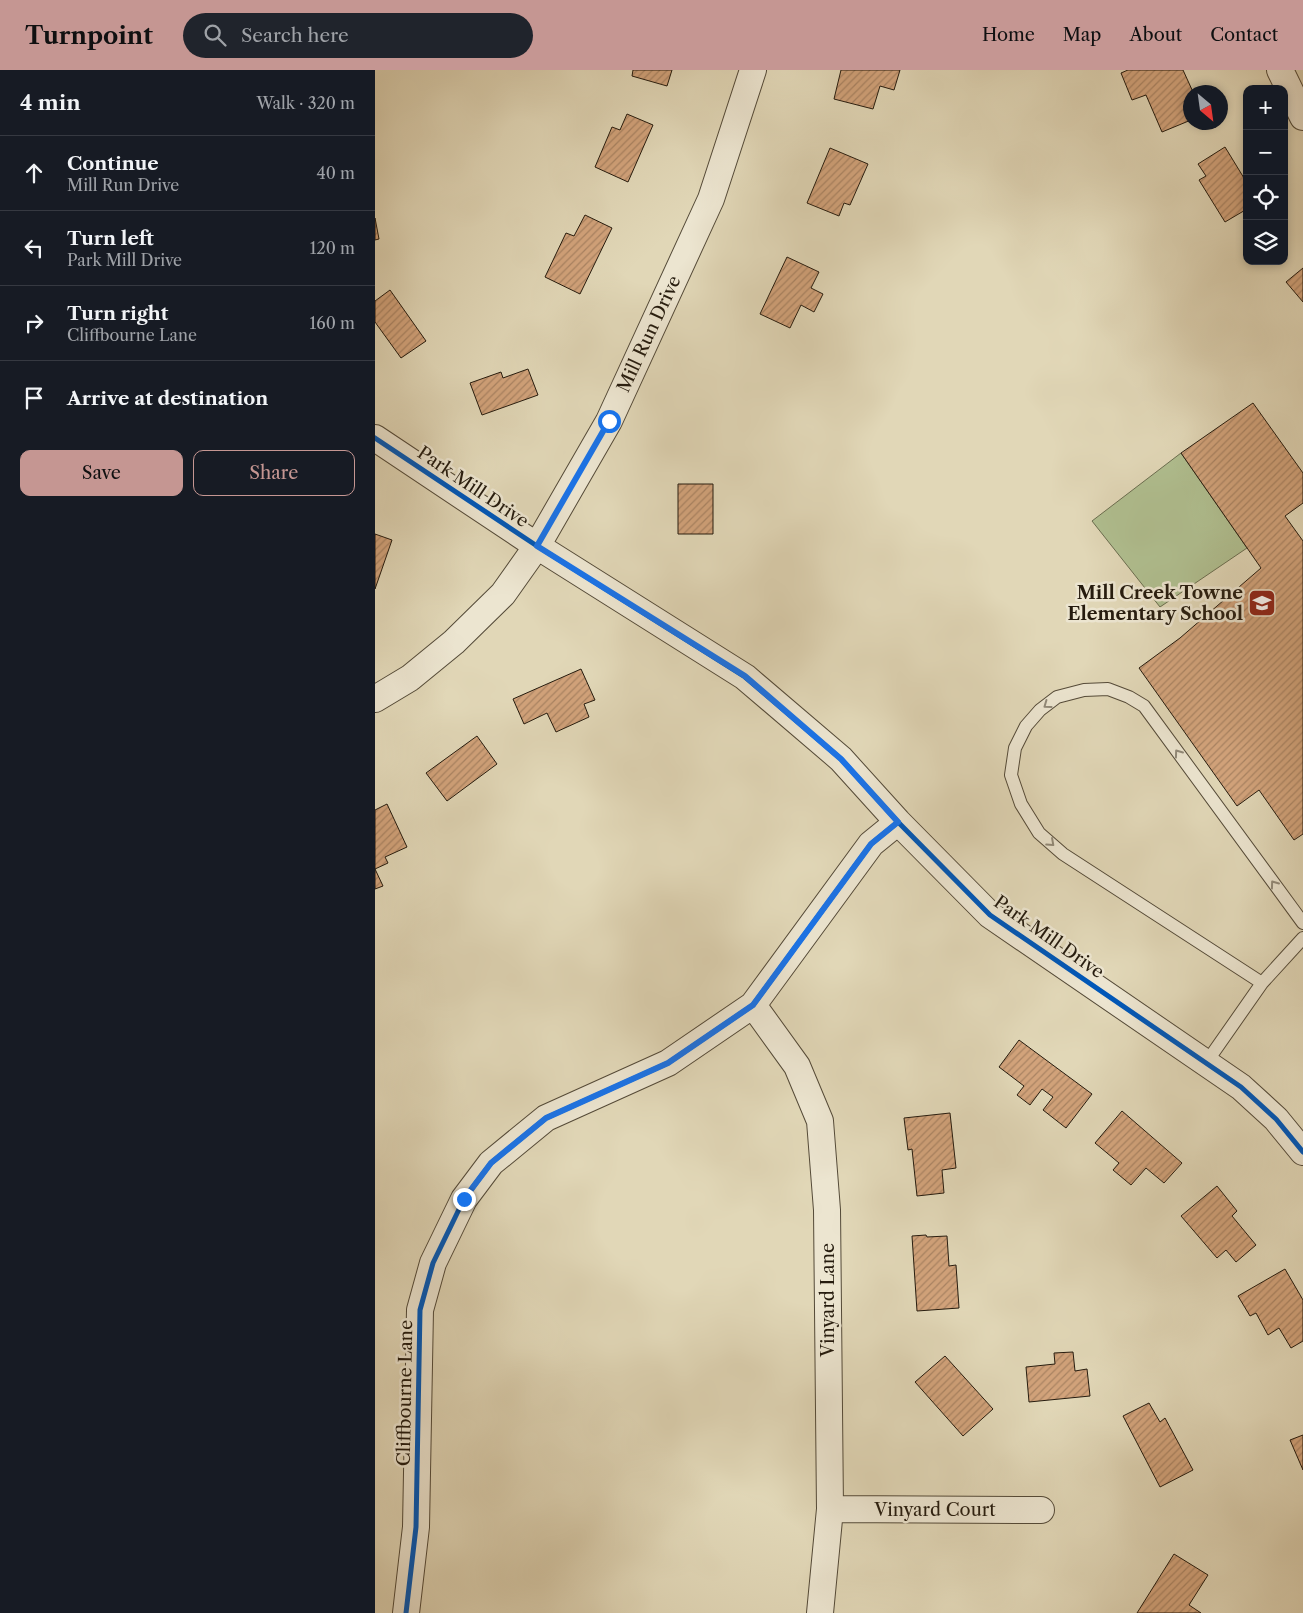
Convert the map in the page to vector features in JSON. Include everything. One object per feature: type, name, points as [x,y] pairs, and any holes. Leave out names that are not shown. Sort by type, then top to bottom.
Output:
[{"type":"street","name":"Mill Run Drive","points":[[375,699],[410,678],[454,642],[503,594],[537,546],[609,421],[707,208],[753,70]]},
{"type":"street","points":[[1279,70],[1303,117]]},
{"type":"street","name":"Park Mill Drive","points":[[375,438],[537,546],[745,676],[841,759],[898,822],[990,915],[1241,1087],[1276,1119],[1303,1152]]},
{"type":"street","name":"Cliffbourne Lane","points":[[406,1613],[415,1527],[420,1310],[433,1263],[464,1199],[491,1163],[546,1118],[668,1063],[753,1005],[871,844],[898,822]]},
{"type":"street","name":"Vinyard Lane","points":[[753,1005],[797,1066],[820,1121],[827,1210],[829,1509],[820,1613]]},
{"type":"street","name":"Vinyard Court","points":[[829,1509],[1041,1510]]},
{"type":"lane","points":[[1262,984],[1063,854],[1039,833],[1021,804],[1011,775],[1015,748],[1026,726],[1040,710],[1057,697],[1085,690],[1109,689],[1129,697],[1144,706],[1303,924]]},
{"type":"lane","points":[[1206,1063],[1262,984],[1303,938]]},
{"type":"green space","points":[[1181,453],[1247,548],[1160,607],[1092,521]]},
{"type":"building","points":[[633,70],[672,70],[667,86],[632,76]]},
{"type":"building","points":[[841,70],[900,70],[894,90],[880,86],[873,109],[834,99]]},
{"type":"building","points":[[1128,70],[1183,70],[1190,85],[1183,85],[1183,123],[1162,132],[1146,95],[1132,100],[1121,73]]},
{"type":"building","points":[[627,114],[653,125],[628,182],[595,167],[612,127],[620,130]]},
{"type":"building","points":[[1225,147],[1243,176],[1243,211],[1225,222],[1199,180],[1206,176],[1198,164]]},
{"type":"building","points":[[830,148],[868,164],[850,205],[844,203],[839,216],[807,203]]},
{"type":"building","points":[[585,215],[612,228],[580,294],[545,277],[566,233],[574,236]]},
{"type":"building","points":[[375,218],[379,239],[375,240]]},
{"type":"building","points":[[787,257],[819,272],[811,288],[823,294],[814,312],[801,305],[790,328],[760,314]]},
{"type":"building","points":[[1303,268],[1303,302],[1286,282]]},
{"type":"building","points":[[390,290],[426,341],[401,358],[375,322],[375,301]]},
{"type":"building","points":[[528,369],[538,395],[482,415],[470,383],[501,372],[503,378]]},
{"type":"building","name":"Mill Creek Towne Elementary School","points":[[1253,403],[1303,473],[1303,503],[1285,516],[1303,541],[1303,834],[1294,840],[1259,790],[1237,806],[1139,668],[1180,638],[1261,568],[1181,453]]},
{"type":"building","points":[[678,484],[713,484],[713,534],[678,534]]},
{"type":"building","points":[[375,534],[392,540],[375,589]]},
{"type":"building","points":[[581,669],[595,700],[584,704],[589,717],[556,732],[547,713],[524,724],[513,699]]},
{"type":"building","points":[[477,736],[497,764],[447,801],[426,773]]},
{"type":"building","points":[[387,804],[407,847],[385,857],[388,863],[375,869],[375,810]]},
{"type":"building","points":[[375,869],[383,886],[375,889]]},
{"type":"building","points":[[1019,1040],[1092,1094],[1066,1128],[1043,1110],[1053,1097],[1042,1089],[1030,1105],[1017,1095],[1024,1086],[999,1067]]},
{"type":"building","points":[[1122,1111],[1182,1163],[1164,1183],[1146,1168],[1131,1185],[1113,1170],[1119,1163],[1095,1143]]},
{"type":"building","points":[[950,1113],[956,1168],[942,1170],[944,1193],[917,1196],[912,1149],[908,1150],[904,1118]]},
{"type":"building","points":[[1217,1186],[1237,1211],[1232,1216],[1256,1245],[1236,1262],[1226,1250],[1217,1258],[1181,1216]]},
{"type":"building","points":[[926,1235],[927,1237],[947,1236],[949,1266],[956,1265],[959,1308],[917,1311],[912,1236]]},
{"type":"building","points":[[1285,1269],[1303,1300],[1303,1341],[1291,1348],[1279,1328],[1268,1335],[1256,1313],[1250,1316],[1238,1296]]},
{"type":"building","points":[[1073,1352],[1075,1371],[1087,1369],[1090,1396],[1029,1402],[1026,1367],[1055,1364],[1054,1353]]},
{"type":"building","points":[[945,1356],[993,1409],[963,1436],[915,1382]]},
{"type":"building","points":[[1149,1403],[1160,1422],[1165,1418],[1193,1470],[1160,1487],[1123,1416]]},
{"type":"building","points":[[1303,1435],[1303,1470],[1290,1440]]},
{"type":"building","points":[[1174,1554],[1208,1575],[1189,1605],[1201,1613],[1137,1613]]},
{"type":"cycle path","points":[[375,438],[537,546],[745,677],[841,759],[898,822],[990,915],[1241,1087],[1276,1119],[1303,1152]]},
{"type":"cycle path","points":[[406,1613],[416,1527],[420,1310],[433,1263],[464,1199],[491,1163],[546,1118],[668,1063],[753,1005],[871,844],[898,822]]},
{"type":"place","name":"Mill Creek Towne Elementary School","points":[[1262,603]]},
{"type":"route","points":[[464,1199],[491,1163],[546,1118],[668,1063],[753,1005],[871,844],[898,822],[841,759],[745,676],[537,546],[609,421]]}]
